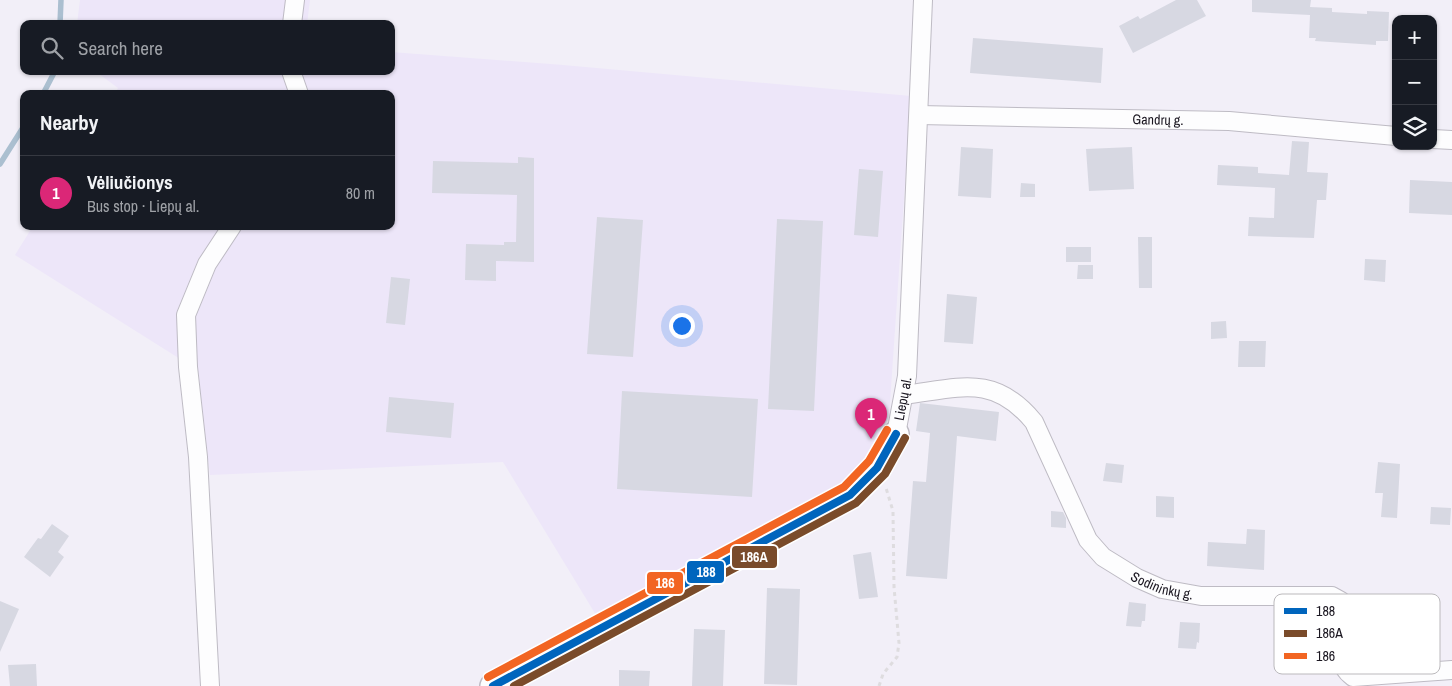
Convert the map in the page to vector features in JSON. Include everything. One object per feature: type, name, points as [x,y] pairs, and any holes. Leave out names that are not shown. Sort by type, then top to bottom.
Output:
[{"type":"main road","name":"Liepų al.","points":[[493,686],[850,495],[867,481],[880,466],[896,434]]},
{"type":"street","points":[[292,20],[295,0]]},
{"type":"street","name":"Liepų al.","points":[[896,434],[904,395],[919,115],[923,0]]},
{"type":"street","points":[[293,75],[298,90]]},
{"type":"street","name":"Gandrų g.","points":[[919,115],[1229,121],[1392,136]]},
{"type":"street","points":[[1437,139],[1452,140]]},
{"type":"street","points":[[210,686],[198,457],[188,367],[186,315],[207,264],[229,230]]},
{"type":"street","name":"Sodininkų g.","points":[[904,395],[968,387],[990,388],[1008,396],[1022,406],[1034,422],[1088,540],[1103,557],[1137,578],[1162,589],[1201,596],[1274,596]]},
{"type":"street","name":"Sodininkų g.","points":[[1349,674],[1353,676],[1386,674]]},
{"type":"path","points":[[879,686],[883,674],[897,657],[899,643],[894,586],[893,510],[880,466]]},
{"type":"shaded area","points":[[80,0],[310,0],[308,20],[78,20]]},
{"type":"shaded area","points":[[395,52],[563,65],[911,96],[889,417],[851,481],[596,615],[503,462],[210,475],[196,369],[15,255],[31,230],[395,230],[395,90],[117,90],[118,88],[100,75],[395,75]]},
{"type":"building","points":[[1176,0],[1197,0],[1206,16],[1133,53],[1119,26],[1138,16],[1140,19]]},
{"type":"building","points":[[1252,0],[1311,0],[1310,7],[1332,8],[1332,12],[1367,14],[1367,11],[1389,12],[1388,41],[1376,41],[1376,45],[1315,41],[1316,38],[1309,38],[1310,15],[1252,12]]},
{"type":"building","points":[[973,38],[1103,48],[1101,83],[970,73]]},
{"type":"building","points":[[1292,141],[1309,142],[1307,172],[1328,173],[1326,200],[1317,200],[1314,238],[1248,236],[1249,217],[1274,218],[1275,188],[1217,185],[1218,165],[1258,167],[1258,173],[1289,175]]},
{"type":"building","points":[[961,147],[993,149],[991,198],[958,196]]},
{"type":"building","points":[[1132,147],[1134,189],[1089,191],[1086,149]]},
{"type":"building","points":[[518,157],[534,158],[534,262],[496,261],[496,281],[465,280],[466,244],[504,245],[504,242],[516,242],[517,195],[432,193],[433,161],[518,163]]},
{"type":"building","points":[[859,169],[883,171],[878,237],[854,235]]},
{"type":"building","points":[[1410,180],[1452,182],[1452,215],[1409,213]]},
{"type":"building","points":[[1021,183],[1035,184],[1035,197],[1020,197]]},
{"type":"building","points":[[597,217],[643,220],[633,357],[587,354]]},
{"type":"building","points":[[777,219],[823,221],[814,411],[768,409]]},
{"type":"building","points":[[1138,237],[1152,237],[1152,288],[1139,288]]},
{"type":"building","points":[[1066,247],[1091,247],[1091,262],[1066,262]]},
{"type":"building","points":[[1365,259],[1386,260],[1385,282],[1364,280]]},
{"type":"building","points":[[1078,265],[1093,265],[1093,279],[1077,279]]},
{"type":"building","points":[[391,277],[410,279],[405,325],[386,323]]},
{"type":"building","points":[[947,294],[977,297],[973,344],[944,342]]},
{"type":"building","points":[[1226,321],[1227,338],[1211,339],[1211,322]]},
{"type":"building","points":[[1239,341],[1266,341],[1265,367],[1238,367]]},
{"type":"building","points":[[622,391],[758,399],[752,497],[617,489]]},
{"type":"building","points":[[389,397],[454,403],[451,438],[386,432]]},
{"type":"building","points":[[920,403],[999,412],[996,441],[957,436],[947,579],[906,576],[913,481],[926,482],[930,433],[916,431]]},
{"type":"building","points":[[1378,462],[1400,464],[1397,518],[1381,517],[1383,493],[1375,493]]},
{"type":"building","points":[[1106,463],[1124,465],[1122,483],[1103,481]]},
{"type":"building","points":[[1156,496],[1174,497],[1174,518],[1156,517]]},
{"type":"building","points":[[1431,507],[1451,508],[1450,525],[1430,524]]},
{"type":"building","points":[[1051,511],[1063,512],[1066,518],[1066,528],[1051,527]]},
{"type":"building","points":[[52,524],[69,536],[58,552],[64,557],[50,577],[24,557],[38,538],[41,539]]},
{"type":"building","points":[[1247,529],[1265,530],[1264,570],[1207,566],[1208,542],[1246,544]]},
{"type":"building","points":[[871,552],[878,597],[859,599],[853,555]]},
{"type":"building","points":[[767,588],[800,589],[797,685],[764,684]]},
{"type":"building","points":[[0,601],[19,609],[0,652]]},
{"type":"building","points":[[1129,602],[1146,604],[1145,621],[1142,621],[1141,627],[1126,626]]},
{"type":"building","points":[[1180,622],[1200,623],[1199,643],[1197,642],[1196,649],[1178,648]]},
{"type":"building","points":[[694,629],[725,630],[723,686],[692,686]]},
{"type":"building","points":[[36,664],[37,686],[10,686],[8,665]]},
{"type":"building","points":[[619,670],[650,671],[649,686],[619,686]]},
{"type":"waterway","points":[[60,20],[61,0]]},
{"type":"waterway","points":[[45,90],[53,75]]},
{"type":"waterway","points":[[0,164],[20,132]]},
{"type":"transit line","name":"186","points":[[488,677],[844,487],[869,461],[887,430]]},
{"type":"transit line","name":"188","points":[[493,686],[850,495],[877,468],[896,434]]},
{"type":"transit line","name":"186A","points":[[514,686],[856,503],[885,474],[905,438]]},
{"type":"place","name":"Vėliučionys","points":[[871,439]]}]
